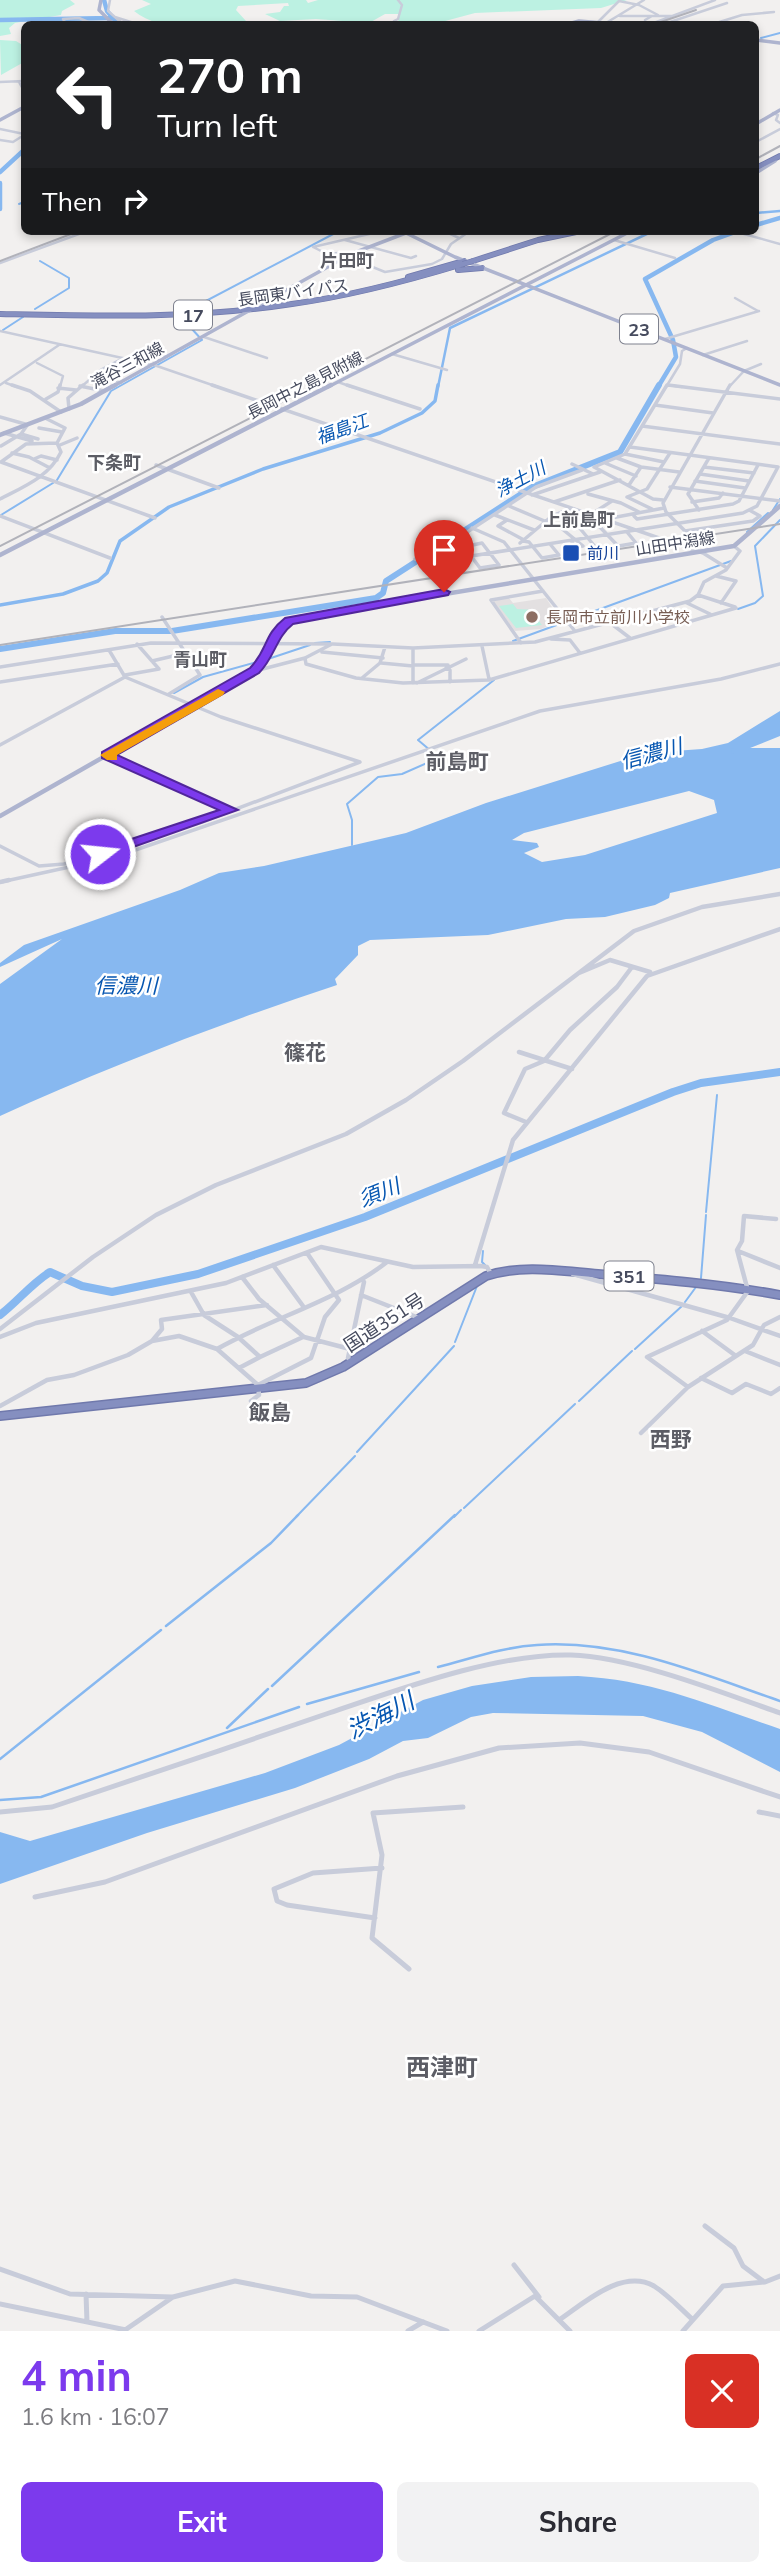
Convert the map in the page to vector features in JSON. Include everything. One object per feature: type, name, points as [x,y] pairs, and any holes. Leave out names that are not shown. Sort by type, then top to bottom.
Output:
[{"type":"highway","points":[[759,167],[777,158]]},
{"type":"highway","name":"長岡東バイパス","points":[[0,313],[138,316],[251,310],[384,288],[559,235]]},
{"type":"highway","points":[[384,288],[454,259],[482,268]]},
{"type":"highway","points":[[384,288],[456,271],[467,263]]},
{"type":"highway","points":[[267,301],[265,305],[273,306],[350,295]]},
{"type":"highway","name":"長岡東バイパス","points":[[0,313],[166,314],[251,310]]},
{"type":"highway","points":[[138,316],[231,314],[237,318]]},
{"type":"highway","name":"国道351号","points":[[0,1416],[138,1398],[306,1383],[352,1361],[492,1271],[525,1268],[570,1271],[778,1292]]},
{"type":"main road","points":[[101,0],[101,13],[110,21]]},
{"type":"main road","points":[[759,40],[780,43]]},
{"type":"main road","points":[[0,120],[21,109]]},
{"type":"main road","points":[[759,122],[780,110]]},
{"type":"main road","name":"滝谷三和線","points":[[2,434],[69,409],[121,383],[347,257],[399,235]]},
{"type":"main road","points":[[412,235],[454,259]]},
{"type":"main road","name":"長岡中之島見附線","points":[[0,555],[392,354],[530,287],[623,235]]},
{"type":"main road","name":"23","points":[[482,268],[780,385]]},
{"type":"main road","name":"山田中潟線","points":[[0,816],[255,671],[267,658],[278,629],[300,617],[734,546],[780,504]]},
{"type":"street","points":[[110,0],[110,12],[120,21]]},
{"type":"street","points":[[394,21],[398,19],[398,10],[402,5],[398,0]]},
{"type":"street","points":[[609,21],[639,5],[643,0]]},
{"type":"street","points":[[660,21],[715,0]]},
{"type":"street","points":[[604,21],[619,1],[639,5],[655,11],[658,15]]},
{"type":"street","points":[[672,21],[727,3]]},
{"type":"street","points":[[101,13],[110,12]]},
{"type":"street","points":[[723,21],[742,15],[774,12]]},
{"type":"street","points":[[645,21],[658,15],[675,16]]},
{"type":"street","points":[[114,16],[128,21]]},
{"type":"street","points":[[620,16],[653,16]]},
{"type":"street","points":[[64,21],[63,19],[85,21]]},
{"type":"street","points":[[0,82],[21,81]]},
{"type":"street","points":[[773,113],[778,115],[776,120],[780,123]]},
{"type":"street","points":[[0,129],[21,133]]},
{"type":"street","points":[[759,139],[780,129]]},
{"type":"street","points":[[0,139],[13,131]]},
{"type":"street","points":[[0,139],[13,142],[21,136]]},
{"type":"street","points":[[0,263],[76,235]]},
{"type":"street","points":[[366,235],[332,240],[313,247],[327,254],[335,252],[385,272],[426,267],[442,259],[444,252],[464,235]]},
{"type":"street","points":[[453,235],[459,238]]},
{"type":"street","points":[[746,235],[780,244]]},
{"type":"street","points":[[768,241],[780,238]]},
{"type":"street","points":[[345,240],[411,258],[416,256]]},
{"type":"street","points":[[614,240],[675,258]]},
{"type":"street","points":[[665,339],[759,311],[735,298]]},
{"type":"street","points":[[0,331],[154,365],[699,552],[727,568]]},
{"type":"street","points":[[204,337],[267,358]]},
{"type":"street","points":[[703,355],[747,341]]},
{"type":"street","points":[[0,385],[37,363],[60,344]]},
{"type":"street","points":[[663,500],[653,499],[594,467],[625,454],[680,364],[682,351],[687,348]]},
{"type":"street","points":[[392,354],[444,370]]},
{"type":"street","points":[[69,409],[68,398],[80,386],[124,358]]},
{"type":"street","points":[[37,363],[62,376],[56,394],[45,400]]},
{"type":"street","points":[[751,510],[760,516],[752,521],[685,531],[668,514],[663,500],[725,392],[744,371],[761,364]]},
{"type":"street","points":[[95,375],[121,383]]},
{"type":"street","points":[[338,382],[420,410]]},
{"type":"street","points":[[6,383],[45,400],[61,412]]},
{"type":"street","points":[[668,385],[780,399]]},
{"type":"street","points":[[80,386],[105,391]]},
{"type":"street","points":[[58,388],[76,390]]},
{"type":"street","points":[[655,405],[713,413]]},
{"type":"street","points":[[0,417],[27,425],[34,430]]},
{"type":"street","points":[[0,499],[40,477],[58,460],[64,427],[45,418]]},
{"type":"street","points":[[0,446],[18,435],[27,425]]},
{"type":"street","points":[[642,426],[780,444]]},
{"type":"street","points":[[2,434],[59,444],[79,438],[40,428]]},
{"type":"street","points":[[18,435],[33,442]]},
{"type":"street","points":[[39,439],[11,453],[1,463],[153,518]]},
{"type":"street","points":[[0,446],[16,450]]},
{"type":"street","points":[[581,469],[536,487],[446,546],[419,560],[490,554],[751,510],[761,499],[779,467],[630,447]]},
{"type":"street","points":[[11,453],[34,459],[50,468]]},
{"type":"street","points":[[652,509],[626,497],[647,489],[670,453]]},
{"type":"street","points":[[625,454],[664,462]]},
{"type":"street","points":[[34,459],[41,456],[58,460]]},
{"type":"street","points":[[617,458],[641,467],[679,472]]},
{"type":"street","points":[[699,510],[688,496],[709,458]]},
{"type":"street","points":[[605,463],[636,476]]},
{"type":"street","points":[[572,464],[593,475]]},
{"type":"street","points":[[156,465],[217,487]]},
{"type":"street","points":[[634,516],[637,519],[733,504],[742,496],[758,465]]},
{"type":"street","points":[[629,485],[641,467]]},
{"type":"street","points":[[704,467],[754,473]]},
{"type":"street","points":[[526,493],[600,472]]},
{"type":"street","points":[[700,474],[749,481]]},
{"type":"street","points":[[587,494],[621,480]]},
{"type":"street","points":[[695,481],[745,488]]},
{"type":"street","points":[[670,487],[723,493],[780,504]]},
{"type":"street","points":[[553,503],[581,492],[640,512]]},
{"type":"street","points":[[691,502],[719,498],[723,493]]},
{"type":"street","points":[[590,515],[612,501]]},
{"type":"street","points":[[508,506],[562,529],[572,541]]},
{"type":"street","points":[[569,526],[634,516],[640,512],[664,508]]},
{"type":"street","points":[[522,541],[544,523],[571,509]]},
{"type":"street","points":[[495,514],[534,530]]},
{"type":"street","points":[[0,516],[110,558]]},
{"type":"street","points":[[508,520],[498,526],[533,547],[542,558],[559,555],[550,544]]},
{"type":"street","points":[[595,522],[618,546]]},
{"type":"street","points":[[577,525],[597,549]]},
{"type":"street","points":[[472,528],[503,542],[511,550],[574,631]]},
{"type":"street","points":[[590,551],[636,543],[626,531]]},
{"type":"street","points":[[446,546],[449,550],[482,543],[499,565],[480,568],[465,548]]},
{"type":"street","points":[[0,667],[137,644],[332,643],[413,648],[522,643],[608,621],[653,613],[686,602],[698,595],[702,585],[727,568],[740,551],[734,546]]},
{"type":"street","points":[[716,576],[736,581],[721,603]]},
{"type":"street","points":[[522,643],[491,600],[544,591]]},
{"type":"street","points":[[305,658],[306,664],[360,678],[414,683],[489,680],[736,608],[698,595]]},
{"type":"street","points":[[686,602],[712,615]]},
{"type":"street","points":[[162,617],[183,643],[200,677],[168,695]]},
{"type":"street","points":[[608,621],[630,638]]},
{"type":"street","points":[[550,638],[570,640],[580,653]]},
{"type":"street","points":[[255,671],[305,658],[332,643]]},
{"type":"street","points":[[0,745],[125,676],[159,668],[137,644]]},
{"type":"street","points":[[360,678],[380,663],[385,646]]},
{"type":"street","points":[[481,646],[489,680]]},
{"type":"street","points":[[413,648],[414,683]]},
{"type":"street","points":[[0,846],[49,866],[141,842],[360,761],[195,706],[125,676],[109,650]]},
{"type":"street","points":[[319,651],[383,658]]},
{"type":"street","points":[[151,662],[186,653]]},
{"type":"street","points":[[414,683],[466,659]]},
{"type":"street","points":[[380,663],[448,667]]},
{"type":"street","points":[[0,682],[118,664]]},
{"type":"street","points":[[0,882],[115,857],[540,711],[608,696],[725,678],[780,664]]},
{"type":"street","points":[[448,667],[450,682]]},
{"type":"street","points":[[107,755],[231,810]]},
{"type":"street","points":[[0,1329],[70,1274],[138,1226],[182,1202],[324,1144],[397,1105],[455,1067],[626,936],[653,922],[702,907],[780,894]]},
{"type":"street","points":[[577,973],[610,960],[651,972],[722,951],[780,929]]},
{"type":"street","points":[[526,1122],[504,1114],[525,1069],[544,1061],[569,1030],[617,987],[632,967]]},
{"type":"street","points":[[475,1265],[509,1148],[526,1122],[651,972]]},
{"type":"street","points":[[519,1052],[572,1069]]},
{"type":"street","points":[[688,1387],[647,1357],[730,1318],[748,1288],[737,1250],[742,1241],[744,1216],[776,1219]]},
{"type":"street","points":[[0,1337],[36,1323],[191,1292],[242,1278],[321,1247],[413,1267],[475,1265],[492,1271]]},
{"type":"street","points":[[737,1250],[780,1268]]},
{"type":"street","points":[[251,1401],[259,1387],[309,1360],[319,1340],[325,1317],[339,1300],[307,1253]]},
{"type":"street","points":[[217,1349],[280,1316],[364,1281],[387,1262]]},
{"type":"street","points":[[273,1265],[303,1306]]},
{"type":"street","points":[[570,1271],[730,1318],[780,1336]]},
{"type":"street","points":[[242,1278],[303,1337],[363,1354]]},
{"type":"street","points":[[352,1361],[348,1358],[364,1281]]},
{"type":"street","points":[[191,1292],[204,1315],[238,1337],[260,1357]]},
{"type":"street","points":[[361,1295],[419,1318]]},
{"type":"street","points":[[152,1341],[162,1329],[161,1320],[267,1305]]},
{"type":"street","points":[[641,1433],[688,1387],[756,1341],[761,1328],[780,1317]]},
{"type":"street","points":[[701,1331],[736,1356]]},
{"type":"street","points":[[0,1406],[47,1380],[103,1365],[152,1341],[183,1336],[217,1349],[259,1387]]},
{"type":"street","points":[[239,1368],[303,1337]]},
{"type":"street","points":[[744,1350],[780,1365]]},
{"type":"street","points":[[701,1378],[732,1393],[746,1384],[771,1394],[780,1388]]},
{"type":"street","points":[[0,1812],[52,1807],[427,1680],[534,1657],[571,1656],[609,1660],[716,1690],[780,1713]]},
{"type":"street","points":[[35,1897],[105,1882],[387,1779],[499,1748],[580,1743],[649,1752],[694,1765],[780,1797]]},
{"type":"street","points":[[409,1969],[373,1941],[382,1868],[381,1847],[373,1813],[463,1807]]},
{"type":"street","points":[[759,1812],[780,1816]]},
{"type":"street","points":[[375,1917],[286,1905],[277,1901],[274,1889],[313,1873],[382,1868]]},
{"type":"street","points":[[705,2226],[734,2248],[743,2266],[764,2282]]},
{"type":"street","points":[[514,2265],[539,2298],[570,2331]]},
{"type":"street","points":[[0,2269],[62,2291],[86,2294],[173,2297],[235,2281],[311,2296],[358,2297],[447,2331]]},
{"type":"street","points":[[683,2331],[723,2286],[779,2279]]},
{"type":"street","points":[[559,2320],[606,2291],[634,2281],[653,2286],[692,2319]]},
{"type":"street","points":[[86,2294],[87,2322]]},
{"type":"street","points":[[480,2331],[524,2301],[535,2296],[539,2298]]},
{"type":"street","points":[[0,2304],[128,2330],[173,2297]]},
{"type":"street","points":[[408,2331],[424,2321]]},
{"type":"shaded area","name":"長岡市立前川小学校","points":[[509,598],[513,603],[546,598],[561,621],[541,629],[515,631],[493,601]]},
{"type":"green space","points":[[0,0],[70,0],[75,4],[62,11],[61,15],[15,23],[9,28],[11,34],[0,36]]},
{"type":"green space","points":[[142,0],[306,0],[308,3],[318,0],[627,0],[601,8],[475,13],[445,21],[398,21],[399,14],[385,14],[373,21],[280,21],[265,14],[280,12],[284,6],[289,6],[288,3],[238,6],[236,10],[246,21],[154,21],[134,11],[151,4]]},
{"type":"green space","points":[[0,40],[16,41],[21,44],[21,64],[1,75]]},
{"type":"green space","points":[[513,604],[517,609],[535,610],[538,614],[534,615],[542,625],[516,628],[499,606]]},
{"type":"water","name":"信濃川","points":[[780,711],[780,736],[740,752],[780,749],[780,868],[670,893],[669,898],[655,905],[605,917],[566,919],[488,935],[370,940],[358,946],[358,955],[335,979],[337,985],[167,1046],[0,1116],[0,984],[62,939],[0,967],[0,963],[24,945],[180,890],[219,873],[264,866],[406,833],[486,803],[646,753],[702,749],[728,743]],"holes":[[[689,791],[714,800],[717,813],[585,855],[542,862],[524,853],[539,847],[537,843],[512,840],[524,833]]]},
{"type":"water","points":[[531,1677],[606,1678],[657,1688],[780,1729],[780,1772],[702,1732],[643,1716],[493,1713],[471,1717],[428,1738],[403,1741],[369,1759],[295,1788],[147,1833],[0,1884],[0,1832],[30,1841],[265,1773],[339,1745],[423,1700],[472,1686]]},
{"type":"waterway","points":[[104,0],[107,11],[115,21]]},
{"type":"waterway","points":[[0,20],[111,18]]},
{"type":"waterway","points":[[761,38],[780,33]]},
{"type":"waterway","points":[[0,172],[21,153]]},
{"type":"waterway","points":[[0,183],[0,209]]},
{"type":"waterway","name":"福島江","points":[[759,213],[780,211]]},
{"type":"waterway","name":"浄土川","points":[[759,224],[780,218]]},
{"type":"waterway","points":[[185,312],[331,235]]},
{"type":"waterway","name":"福島江","points":[[438,387],[450,328],[645,235]]},
{"type":"waterway","name":"浄土川","points":[[658,387],[676,357],[673,340],[645,279],[713,240],[727,235]]},
{"type":"waterway","points":[[35,309],[69,288],[69,278],[40,261]]},
{"type":"waterway","points":[[3,330],[23,317]]},
{"type":"waterway","points":[[57,480],[111,391],[202,340],[181,317]]},
{"type":"waterway","name":"福島江","points":[[0,605],[63,594],[98,581],[107,573],[120,541],[169,507],[263,469],[380,433],[422,413],[435,401],[438,385]]},
{"type":"waterway","name":"浄土川","points":[[0,649],[115,631],[172,631],[376,598],[383,593],[386,581],[532,487],[620,452],[659,385]]},
{"type":"waterway","points":[[1,515],[53,483]]},
{"type":"waterway","points":[[773,510],[780,499]]},
{"type":"waterway","points":[[747,532],[768,513]]},
{"type":"waterway","points":[[738,609],[755,603],[763,596],[755,546],[780,520]]},
{"type":"waterway","points":[[513,641],[731,561]]},
{"type":"waterway","points":[[315,643],[330,642]]},
{"type":"waterway","points":[[262,661],[310,645]]},
{"type":"waterway","points":[[174,693],[203,677],[257,662]]},
{"type":"waterway","points":[[352,845],[352,820],[347,804],[378,777],[402,774],[436,759],[437,756],[418,740],[494,680]]},
{"type":"waterway","name":"信濃川","points":[[734,751],[780,751]]},
{"type":"waterway","name":"須川","points":[[0,1315],[50,1272],[82,1286],[112,1292],[198,1274],[365,1217],[673,1092],[701,1083],[780,1072]]},
{"type":"waterway","points":[[706,1212],[717,1095]]},
{"type":"waterway","points":[[701,1278],[706,1215]]},
{"type":"waterway","points":[[483,1251],[482,1262],[485,1265]]},
{"type":"waterway","points":[[455,1342],[477,1286]]},
{"type":"waterway","points":[[685,1302],[696,1287]]},
{"type":"waterway","points":[[635,1349],[682,1306]]},
{"type":"waterway","points":[[357,1452],[454,1346]]},
{"type":"waterway","points":[[579,1401],[632,1351]]},
{"type":"waterway","points":[[464,1508],[575,1404]]},
{"type":"waterway","points":[[296,1517],[355,1456]]},
{"type":"waterway","points":[[454,1517],[461,1510]]},
{"type":"waterway","points":[[166,1626],[271,1543],[298,1515]]},
{"type":"waterway","points":[[272,1686],[455,1515]]},
{"type":"waterway","points":[[0,1759],[161,1630]]},
{"type":"waterway","points":[[438,1667],[524,1646],[599,1647],[661,1661],[780,1701]]},
{"type":"waterway","name":"渋海川","points":[[307,1704],[419,1672]]},
{"type":"waterway","points":[[227,1728],[268,1689]]},
{"type":"waterway","points":[[0,1800],[41,1797],[299,1707]]},
{"type":"railway","points":[[664,21],[696,10]]},
{"type":"railway","points":[[759,157],[780,146]]},
{"type":"railway","points":[[0,261],[68,235]]},
{"type":"railway","points":[[0,546],[608,235]]},
{"type":"railway","points":[[0,645],[780,524]]},
{"type":"slow traffic","points":[[112,757],[107,755],[218,692]]},
{"type":"place","name":"前川","points":[[571,553]]},
{"type":"place","name":"長岡市立前川小学校","points":[[532,617]]},
{"type":"district","name":"片田町","points":[[347,260]]},
{"type":"district","name":"下条町","points":[[114,462]]},
{"type":"district","name":"上前島町","points":[[579,519]]},
{"type":"district","name":"青山町","points":[[200,659]]},
{"type":"district","name":"前島町","points":[[457,761]]},
{"type":"district","name":"篠花","points":[[305,1052]]},
{"type":"district","name":"飯島","points":[[270,1412]]},
{"type":"district","name":"西野","points":[[671,1439]]},
{"type":"district","name":"西津町","points":[[442,2067]]},
{"type":"route","points":[[100,854],[231,810],[107,755],[255,671],[267,658],[276,631],[289,621],[444,592]]}]
